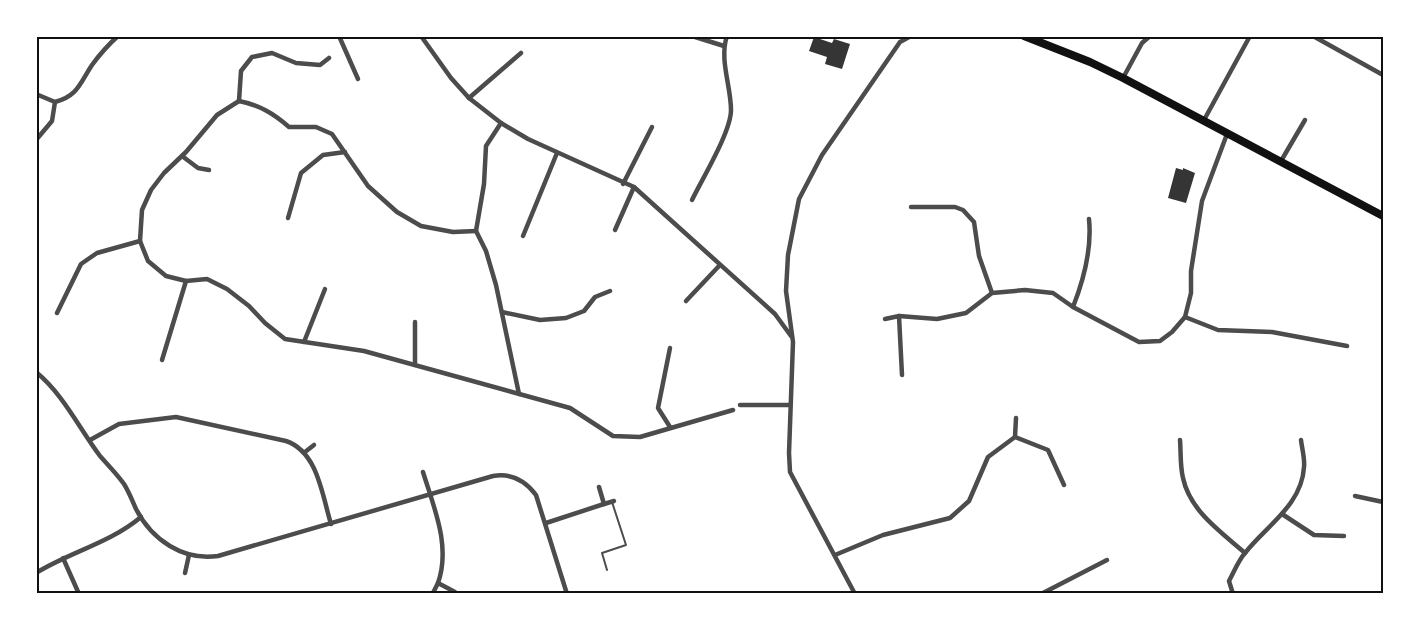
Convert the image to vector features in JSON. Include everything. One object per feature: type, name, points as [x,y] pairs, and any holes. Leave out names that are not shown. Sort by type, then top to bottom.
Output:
[{"type":"highway","points":[[1024,36],[1044,39],[1123,78],[1383,216]]},
{"type":"street","points":[[36,94],[56,102],[67,99],[78,89],[107,46],[118,36]]},
{"type":"street","points":[[339,36],[358,79]]},
{"type":"street","points":[[421,36],[451,78],[469,98],[501,123],[528,139],[623,184],[634,187],[719,266],[775,314],[792,338]]},
{"type":"street","points":[[692,36],[724,46]]},
{"type":"street","points":[[692,200],[729,126],[731,111],[724,46],[727,36]]},
{"type":"street","points":[[855,594],[790,472],[792,338],[786,291],[788,255],[799,199],[822,155],[900,42],[911,36]]},
{"type":"street","points":[[1123,78],[1142,43],[1150,36]]},
{"type":"street","points":[[1203,122],[1226,76],[1250,36]]},
{"type":"street","points":[[1313,36],[1383,75]]},
{"type":"street","points":[[239,101],[241,71],[252,57],[272,53],[296,63],[320,65],[329,58]]},
{"type":"street","points":[[469,98],[521,53]]},
{"type":"street","points":[[476,231],[453,232],[421,226],[397,212],[368,186],[332,134],[316,127],[289,127],[275,115],[256,105],[239,101],[217,115],[151,190],[142,210],[140,241],[148,261],[166,276],[186,281],[207,279],[227,289],[285,339],[364,351],[570,408],[613,436],[640,437],[733,410]]},
{"type":"street","points":[[36,140],[52,121],[56,102]]},
{"type":"street","points":[[1281,161],[1305,120]]},
{"type":"street","points":[[501,123],[486,146],[484,184],[476,231],[486,251],[502,312],[519,394]]},
{"type":"street","points":[[623,184],[652,127]]},
{"type":"street","points":[[885,319],[899,316],[937,319],[966,313],[992,293],[1025,290],[1053,293],[1073,307],[1139,342],[1160,341],[1173,332],[1185,317],[1191,293],[1191,271],[1202,201],[1227,134]]},
{"type":"street","points":[[288,218],[301,173],[323,155],[345,152]]},
{"type":"street","points":[[523,236],[557,153]]},
{"type":"street","points":[[182,156],[198,168],[209,170]]},
{"type":"street","points":[[615,230],[634,187]]},
{"type":"street","points":[[911,207],[955,207],[963,210],[974,222],[979,256],[992,293]]},
{"type":"street","points":[[1073,307],[1086,267],[1091,234],[1089,219]]},
{"type":"street","points":[[57,313],[81,264],[97,253],[140,241]]},
{"type":"street","points":[[686,302],[719,266]]},
{"type":"street","points":[[162,360],[186,281]]},
{"type":"street","points":[[304,342],[325,289]]},
{"type":"street","points":[[502,312],[540,320],[566,318],[584,310],[595,297],[610,291]]},
{"type":"street","points":[[899,316],[902,375]]},
{"type":"street","points":[[1185,317],[1218,330],[1272,332],[1347,346]]},
{"type":"street","points":[[415,322],[415,365]]},
{"type":"street","points":[[670,348],[658,408],[670,428]]},
{"type":"street","points":[[36,372],[51,387],[128,489],[141,518],[167,544],[189,555],[218,556],[492,476],[509,475],[532,489],[546,523],[567,594]]},
{"type":"street","points":[[740,405],[790,405]]},
{"type":"street","points":[[90,440],[118,424],[176,417],[286,441],[305,452],[312,463],[331,524]]},
{"type":"street","points":[[1015,437],[1016,418]]},
{"type":"street","points":[[835,555],[883,535],[950,518],[969,501],[988,457],[1015,437]]},
{"type":"street","points":[[1015,437],[1048,450],[1064,485]]},
{"type":"street","points":[[1180,440],[1182,477],[1188,494],[1206,519],[1245,552]]},
{"type":"street","points":[[1233,594],[1229,581],[1245,552],[1282,514],[1298,493],[1304,468],[1301,440]]},
{"type":"street","points":[[305,452],[314,445]]},
{"type":"street","points":[[423,472],[443,543],[443,563],[433,593]]},
{"type":"street","points":[[599,487],[604,504]]},
{"type":"street","points":[[1355,496],[1383,502]]},
{"type":"street","points":[[546,523],[613,502]]},
{"type":"street","points":[[1282,514],[1314,535],[1344,536]]},
{"type":"street","points":[[36,573],[121,532],[141,518]]},
{"type":"street","points":[[185,573],[189,555]]},
{"type":"street","points":[[63,558],[79,594]]},
{"type":"street","points":[[1041,594],[1107,560]]},
{"type":"street","points":[[438,583],[455,592]]},
{"type":"lane","points":[[607,570],[602,553],[626,545],[613,502]]},
{"type":"building","points":[[814,37],[832,43],[834,39],[850,44],[842,69],[825,64],[827,57],[809,51]]},
{"type":"building","points":[[1176,168],[1195,173],[1186,203],[1168,198]]}]
